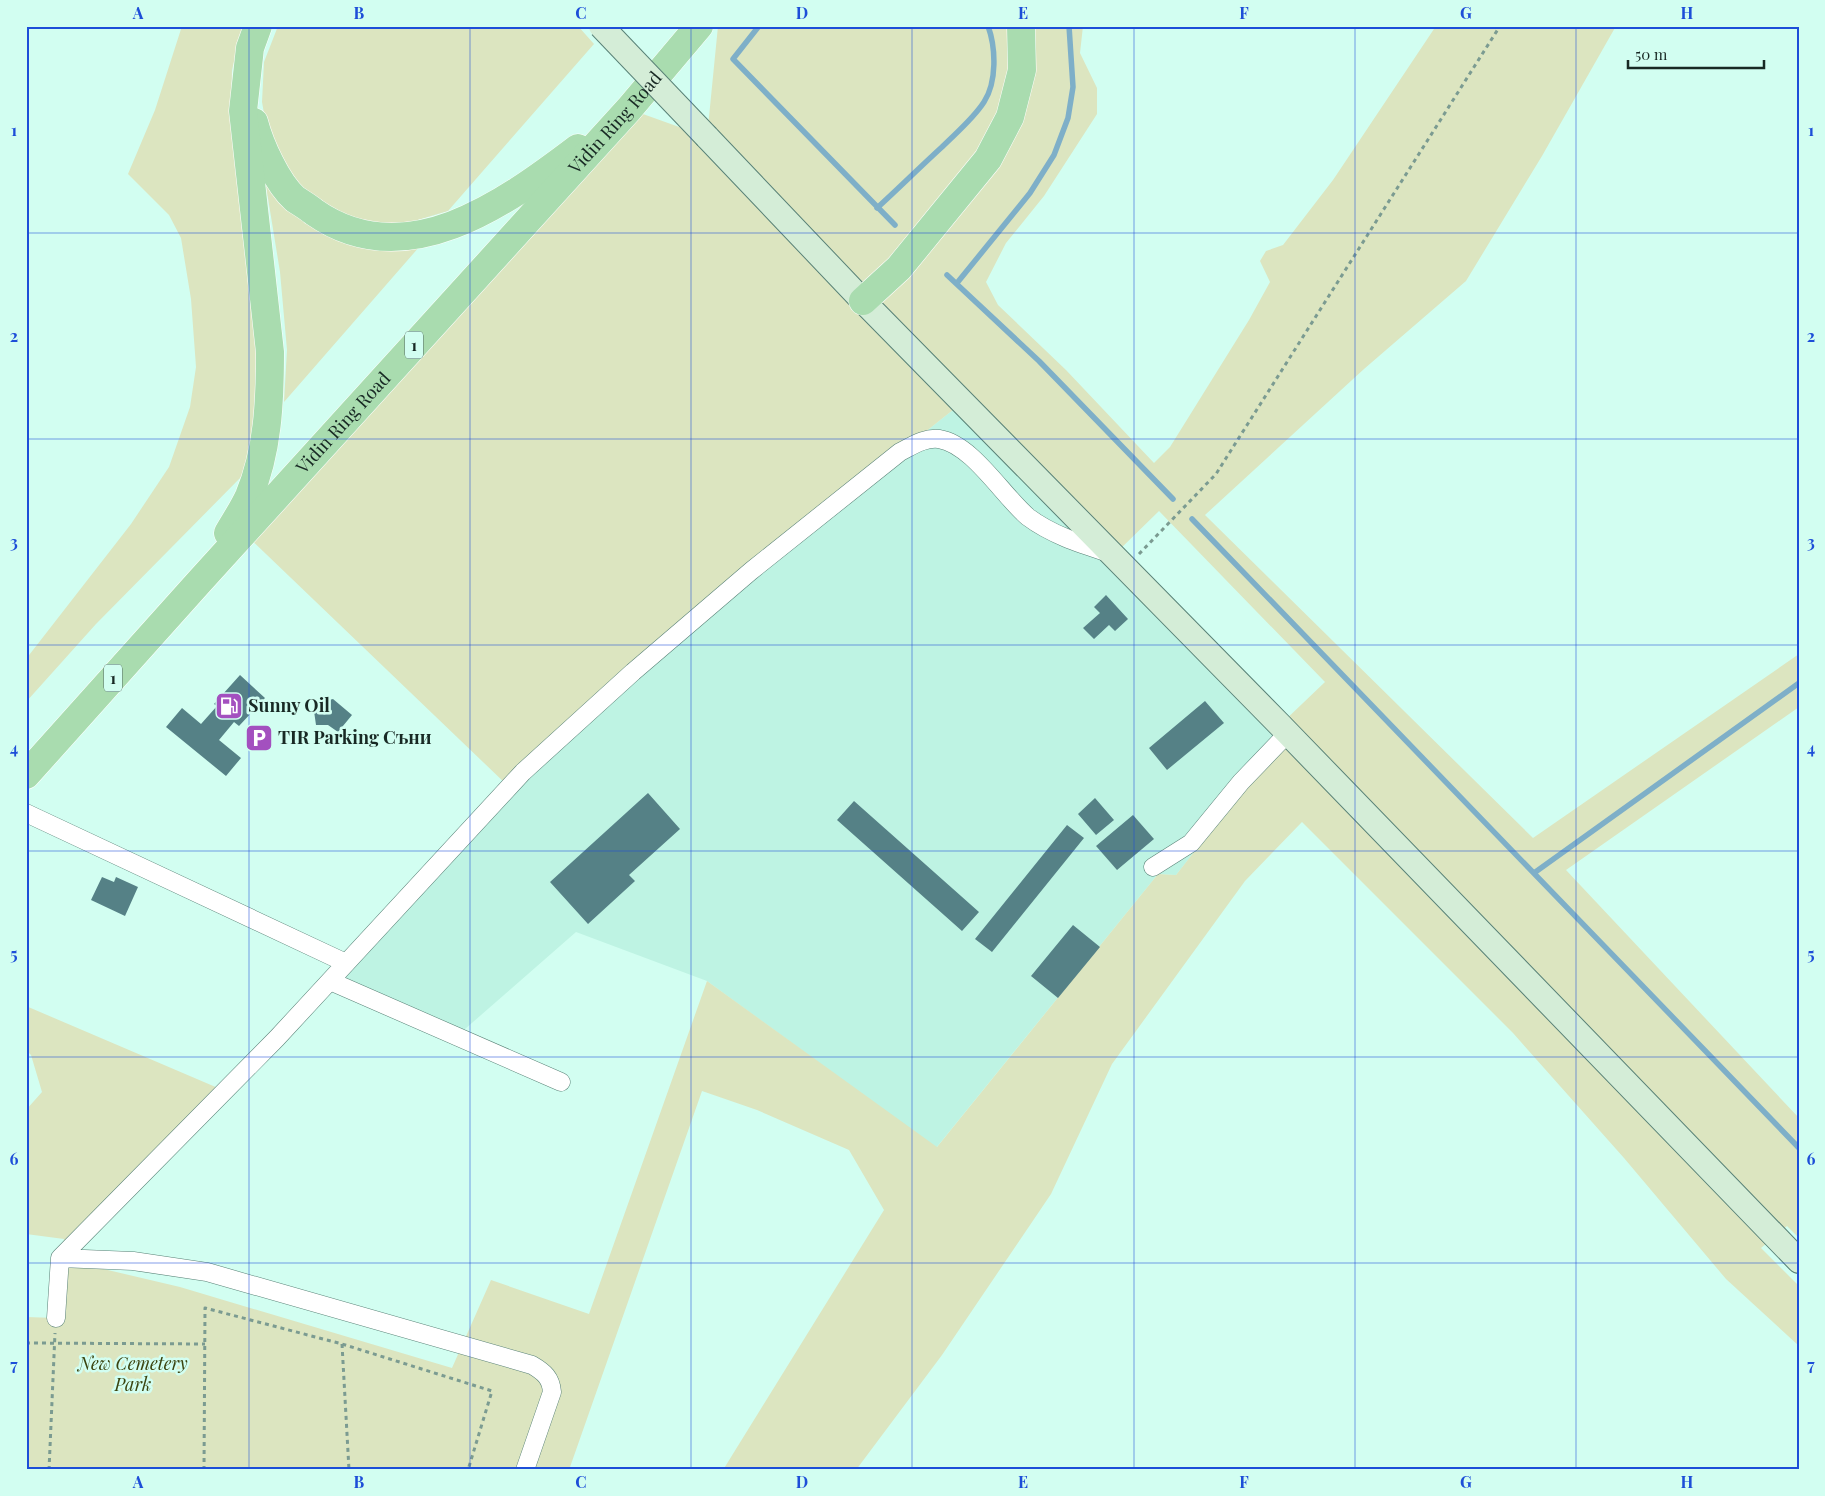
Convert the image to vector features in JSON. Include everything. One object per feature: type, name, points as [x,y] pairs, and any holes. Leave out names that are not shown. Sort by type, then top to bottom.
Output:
[{"type":"main road","points":[[199,582],[248,498],[259,467],[266,434],[270,352],[243,111],[250,48],[258,26]]},
{"type":"main road","points":[[601,26],[863,301],[1288,733],[1799,1261]]},
{"type":"main road","name":"Vidin Ring Road","points":[[26,775],[629,109],[699,26]]},
{"type":"main road","points":[[863,301],[899,268],[988,159],[1010,117],[1022,70],[1021,29]]},
{"type":"main road","points":[[245,84],[256,130],[271,167],[294,197],[326,220],[354,233],[388,238],[420,235],[450,226],[481,213],[510,196],[562,160],[629,109]]},
{"type":"street","points":[[56,1318],[60,1258],[277,1038],[507,787],[633,672],[751,571],[892,458],[919,441],[938,439],[953,443],[972,458],[1028,516],[1046,529],[1120,561]]},
{"type":"street","points":[[1153,867],[1191,843],[1241,782],[1288,733]]},
{"type":"street","points":[[26,813],[346,962]]},
{"type":"street","points":[[330,981],[561,1082]]},
{"type":"street","points":[[60,1258],[133,1261],[208,1272],[532,1365],[548,1377],[552,1392],[526,1470]]},
{"type":"path","points":[[1120,561],[1216,474],[1500,26]]},
{"type":"path","points":[[204,1470],[206,1308],[342,1344],[492,1391],[468,1470]]},
{"type":"path","points":[[49,1470],[56,1318]]},
{"type":"path","points":[[26,1343],[206,1344]]},
{"type":"path","points":[[342,1344],[349,1470]]},
{"type":"shaded area","points":[[963,402],[1288,733],[1176,875],[1158,874],[936,1148],[707,981],[576,932],[457,1036],[330,981],[507,787],[900,452]]},
{"type":"green space","points":[[182,26],[243,26],[232,70],[231,111],[264,381],[244,474],[96,624],[26,702],[26,659],[131,524],[169,467],[190,407],[196,367],[191,299],[181,238],[169,215],[128,174],[155,110]]},
{"type":"green space","points":[[278,26],[578,26],[594,44],[448,211],[404,224],[375,225],[341,216],[308,195],[285,166],[268,136],[262,102],[264,62]]},
{"type":"green space","name":"New Cemetery Park","points":[[718,26],[1083,26],[1080,53],[1097,88],[1097,114],[1044,196],[1006,243],[986,282],[998,305],[1066,370],[1154,463],[1170,447],[1249,320],[1270,282],[1260,261],[1266,251],[1283,245],[1333,180],[1436,26],[1616,26],[1542,156],[1466,281],[1364,369],[1205,515],[1533,838],[1799,654],[1799,707],[1566,870],[1799,1118],[1799,1238],[1787,1226],[1761,1248],[1799,1286],[1799,1346],[1726,1279],[1624,1158],[1513,1033],[1302,822],[1245,881],[1112,1064],[1051,1194],[942,1355],[856,1470],[723,1470],[884,1210],[849,1150],[757,1110],[702,1091],[569,1470],[26,1470],[26,1317],[56,1318],[60,1258],[64,1239],[26,1234],[26,1110],[42,1092],[31,1055],[26,1050],[26,1006],[225,1091],[61,1259],[180,1287],[452,1368],[491,1280],[589,1314],[707,981],[937,1147],[1158,874],[1176,875],[1287,733],[1280,725],[1325,682],[1159,511],[1114,555],[963,402],[900,452],[507,785],[244,533],[629,109],[707,137]]},
{"type":"green space","points":[[266,186],[283,200],[420,246],[284,402],[287,350],[280,272]]},
{"type":"building","points":[[1106,595],[1128,619],[1115,631],[1109,625],[1094,639],[1083,628],[1100,613],[1094,607]]},
{"type":"building","points":[[240,675],[265,698],[239,726],[234,722],[219,740],[241,758],[226,776],[166,727],[182,708],[201,724],[217,706],[214,704]]},
{"type":"building","points":[[333,699],[352,715],[338,732],[328,725],[316,725],[313,704]]},
{"type":"building","points":[[1205,701],[1224,723],[1167,770],[1149,748]]},
{"type":"building","points":[[648,793],[680,829],[629,875],[635,881],[588,924],[550,882]]},
{"type":"building","points":[[1095,798],[1114,820],[1096,835],[1078,814]]},
{"type":"building","points":[[854,801],[979,912],[962,931],[837,820]]},
{"type":"building","points":[[1133,815],[1154,839],[1117,870],[1096,846]]},
{"type":"building","points":[[1067,825],[1084,838],[992,952],[975,939]]},
{"type":"building","points":[[102,877],[114,882],[116,877],[138,887],[125,916],[91,900]]},
{"type":"building","points":[[1073,925],[1100,947],[1058,998],[1031,976]]},
{"type":"waterway","points":[[759,26],[733,59],[895,225]]},
{"type":"waterway","points":[[877,208],[964,125],[984,102],[991,85],[994,65],[993,44],[988,26]]},
{"type":"waterway","points":[[957,283],[1030,193],[1054,155],[1068,118],[1073,87],[1069,26]]},
{"type":"waterway","points":[[947,275],[1039,361],[1173,499]]},
{"type":"waterway","points":[[1192,519],[1799,1148]]},
{"type":"waterway","points":[[1534,873],[1799,683]]},
{"type":"place","name":"Sunny Oil","points":[[229,706]]},
{"type":"place","name":"TIR Parking Съни","points":[[259,738]]}]
